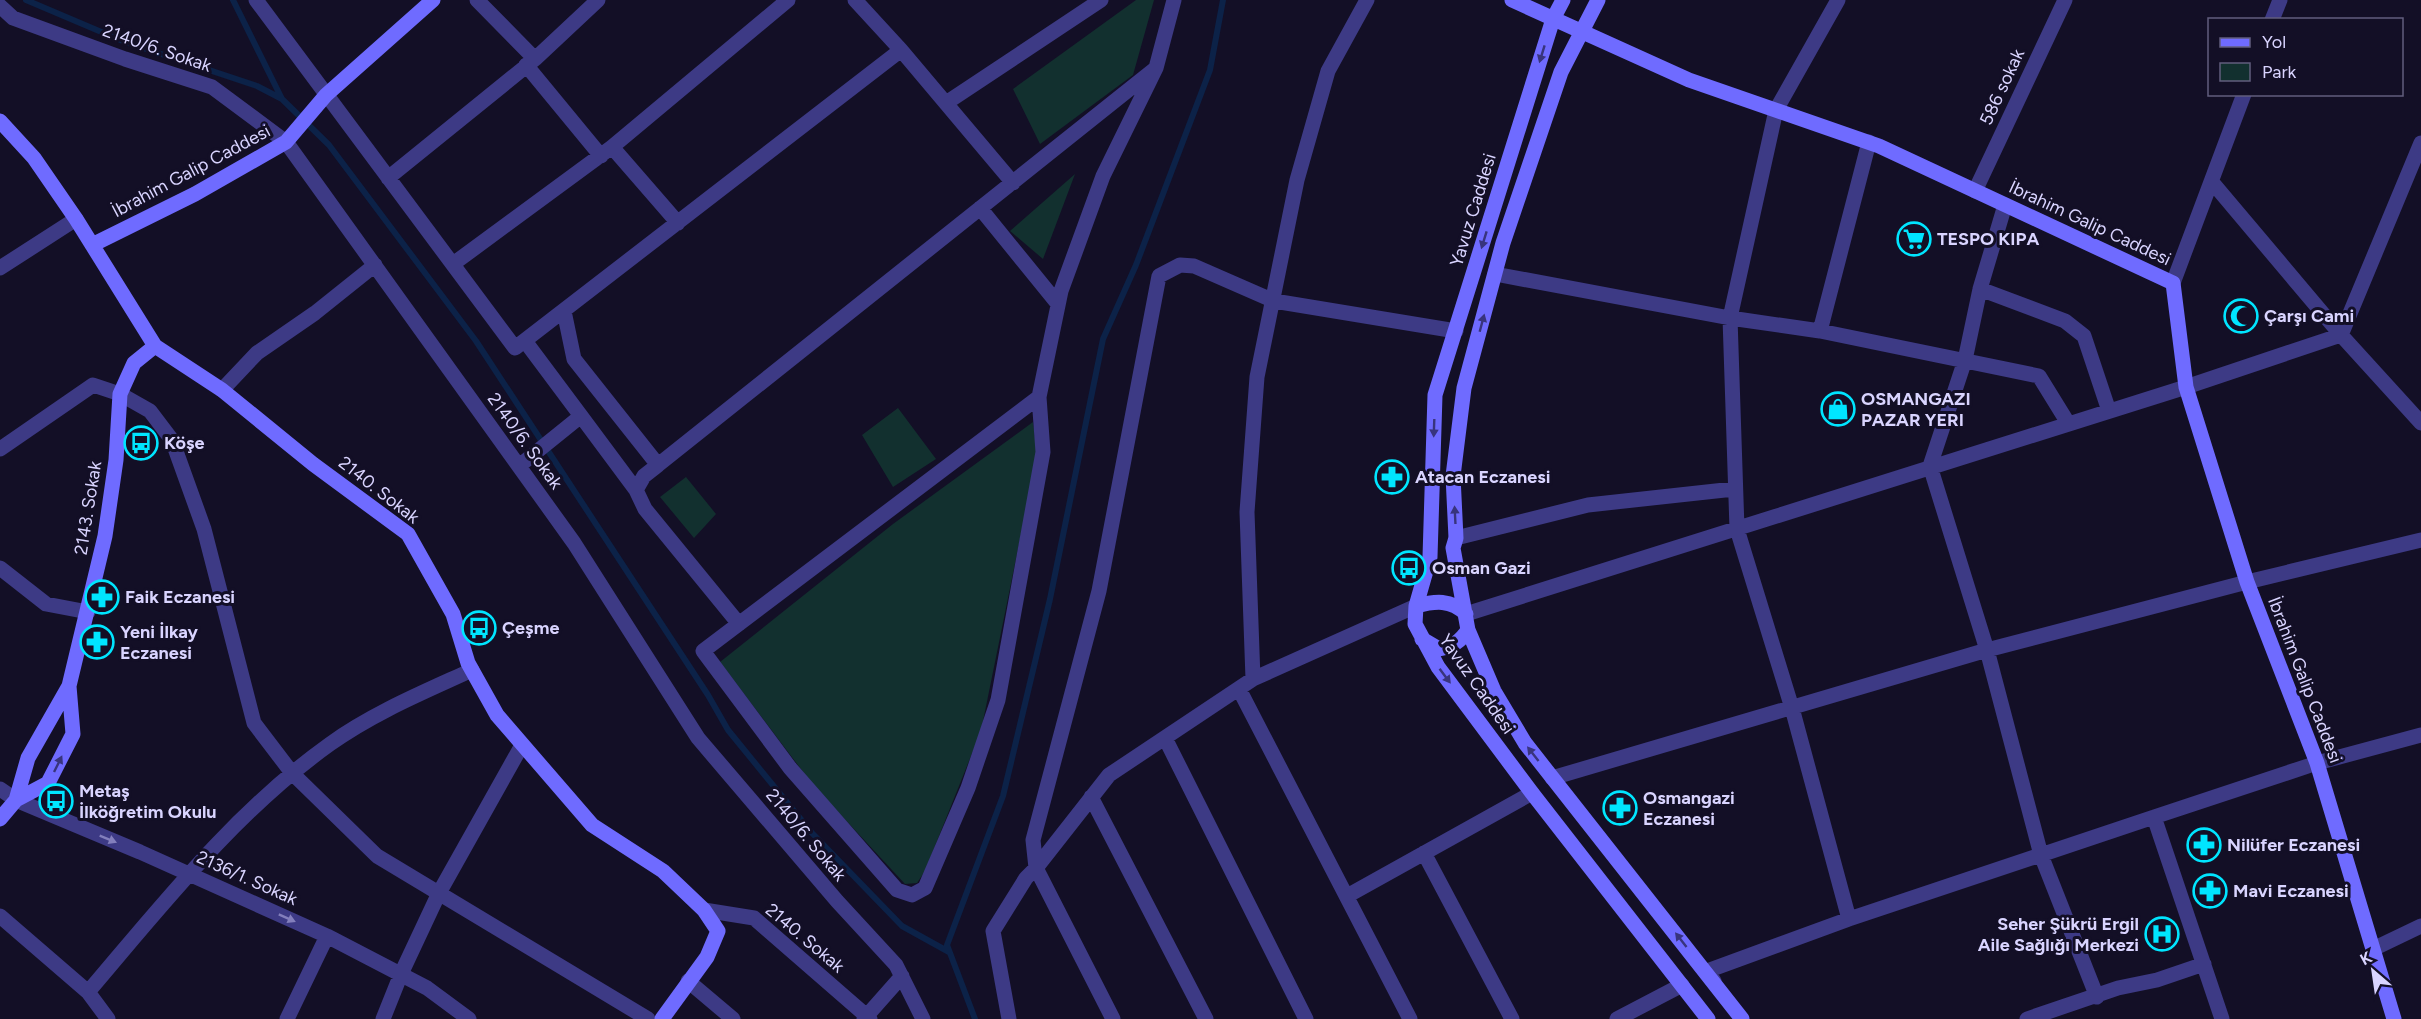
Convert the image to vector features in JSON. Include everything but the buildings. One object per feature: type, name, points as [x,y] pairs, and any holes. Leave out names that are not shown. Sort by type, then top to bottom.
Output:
[{"type":"main road","name":"İbrahim Galip Caddesi","points":[[92,245],[195,194],[286,142],[326,95],[433,0]]},
{"type":"main road","name":"İbrahim Galip Caddesi","points":[[1512,0],[1689,80],[1869,142],[2172,283],[2186,387],[2247,582],[2317,763],[2394,1019]]},
{"type":"main road","name":"Yavuz Caddesi","points":[[1563,0],[1553,19],[1435,395],[1431,557],[1416,606],[1416,624],[1438,667],[1532,793],[1708,1019]]},
{"type":"main road","name":"Yavuz Caddesi","points":[[1598,0],[1561,72],[1495,273],[1464,388],[1453,476],[1456,538],[1453,548],[1468,630],[1494,691],[1525,743],[1742,1019]]},
{"type":"main road","name":"2140. Sokak","points":[[0,121],[34,158],[76,219],[155,346],[222,390],[313,464],[408,534],[453,614],[472,670],[497,715],[592,825],[663,871],[704,910],[718,931],[707,957],[688,981]]},
{"type":"main road","name":"2143. Sokak","points":[[0,819],[15,800],[28,758],[69,686],[105,536],[116,460],[120,394],[134,363],[155,346]]},
{"type":"main road","points":[[1416,606],[1433,602],[1445,603],[1457,605],[1466,614]]},
{"type":"main road","points":[[1422,639],[1439,649],[1453,646],[1462,640],[1468,630]]},
{"type":"main road","name":"2143. Sokak","points":[[15,800],[48,783],[73,734],[69,686]]},
{"type":"main road","points":[[662,1019],[688,981]]},
{"type":"street","points":[[256,0],[515,348],[901,50]]},
{"type":"street","points":[[477,0],[606,151],[678,223]]},
{"type":"street","points":[[388,178],[530,62],[598,0]]},
{"type":"street","points":[[453,264],[606,151],[788,0]]},
{"type":"street","points":[[855,0],[901,50],[1012,183]]},
{"type":"street","points":[[946,103],[1101,0]]},
{"type":"street","points":[[1039,397],[703,651],[790,768],[897,890],[912,895],[925,888],[968,788],[998,700],[1043,452],[1039,397],[1061,291],[1103,176],[1156,68],[1174,0]]},
{"type":"street","points":[[1254,679],[1247,512],[1257,377],[1297,180],[1328,71],[1367,0]]},
{"type":"street","points":[[1838,0],[1776,110],[1730,318],[1737,529],[1792,708],[1849,919]]},
{"type":"street","name":"586 sokak","points":[[1975,191],[2065,0]]},
{"type":"street","points":[[2273,18],[2280,0]]},
{"type":"street","name":"2140/6. Sokak","points":[[0,6],[13,18],[125,59],[212,87],[286,142],[574,543],[698,738],[837,901],[896,965],[923,1019]]},
{"type":"street","points":[[636,490],[644,476],[657,465],[1156,68]]},
{"type":"street","points":[[2172,283],[2243,96]]},
{"type":"street","points":[[1820,331],[1869,142]]},
{"type":"street","points":[[1466,614],[2186,387],[2341,335],[2421,143]]},
{"type":"street","points":[[2212,182],[2341,335],[2421,423]]},
{"type":"street","points":[[2006,205],[1980,289],[1965,360],[1930,466],[1987,650],[2041,855],[2097,997]]},
{"type":"street","points":[[980,208],[1058,304]]},
{"type":"street","points":[[0,268],[76,219]]},
{"type":"street","points":[[222,390],[256,353],[315,313],[375,265]]},
{"type":"street","points":[[1113,1019],[1036,868],[1033,840],[1099,591],[1159,276],[1180,265],[1194,266],[1274,301],[1456,332]]},
{"type":"street","points":[[1495,273],[1730,318],[1820,331],[2038,376],[2068,423]]},
{"type":"street","points":[[1980,289],[2065,321],[2084,336],[2109,411]]},
{"type":"street","points":[[564,311],[574,359],[657,465]]},
{"type":"street","points":[[525,341],[636,490],[645,509],[739,624]]},
{"type":"street","points":[[0,449],[93,385],[120,394],[150,411],[172,440],[204,528],[254,723],[292,773],[377,856],[648,1019]]},
{"type":"street","points":[[519,466],[581,416]]},
{"type":"street","points":[[1456,538],[1588,505],[1734,489]]},
{"type":"street","points":[[1552,778],[1987,650],[2247,582],[2421,540]]},
{"type":"street","points":[[0,568],[46,604],[88,612]]},
{"type":"street","points":[[1009,1019],[993,931],[1026,878],[1109,775],[1254,679],[1416,606]]},
{"type":"street","points":[[88,992],[188,874],[292,773],[331,742],[402,701],[472,670]]},
{"type":"street","points":[[1239,689],[1410,1019]]},
{"type":"street","points":[[1720,989],[1707,971],[1849,919],[2317,763],[2421,735]]},
{"type":"street","points":[[1165,738],[1306,1019]]},
{"type":"street","points":[[383,1019],[401,974],[440,892],[522,745]]},
{"type":"street","name":"2136/1. Sokak","points":[[0,789],[15,800],[327,936],[427,988],[469,1019]]},
{"type":"street","points":[[1347,896],[1532,793]]},
{"type":"street","points":[[1091,797],[1206,1019]]},
{"type":"street","points":[[2154,817],[2222,1019]]},
{"type":"street","points":[[1424,853],[1512,1019]]},
{"type":"street","name":"2140. Sokak","points":[[704,910],[754,918],[867,1018]]},
{"type":"street","points":[[0,916],[88,992],[108,1019]]},
{"type":"street","points":[[2373,949],[2421,926]]},
{"type":"street","points":[[287,1019],[327,936]]},
{"type":"street","points":[[2027,1019],[2118,988],[2157,980],[2204,964]]},
{"type":"street","points":[[867,1018],[902,976]]},
{"type":"street","points":[[688,981],[733,1019]]},
{"type":"street","points":[[1617,1019],[1682,986]]},
{"type":"green space","points":[[1136,0],[1154,0],[1133,75],[1040,144],[1013,89]]},
{"type":"green space","points":[[1075,174],[1043,259],[1010,231]]},
{"type":"green space","points":[[898,408],[936,459],[893,487],[862,435]]},
{"type":"green space","points":[[1033,422],[1037,455],[981,731],[925,871],[917,883],[905,884],[813,785],[720,662],[893,524]]},
{"type":"green space","points":[[686,477],[716,514],[694,538],[660,497]]},
{"type":"waterway","points":[[26,0],[125,42],[257,86],[282,99],[329,145],[476,341],[708,695],[728,730],[812,833],[902,926],[949,952]]},
{"type":"waterway","points":[[233,0],[282,99]]},
{"type":"waterway","points":[[975,1019],[947,945],[1003,796],[1050,599],[1103,339],[1136,265],[1210,70],[1223,0]]},
{"type":"place","name":"TESPO KIPA","points":[[1914,239]]},
{"type":"place","name":"Çarşı Cami","points":[[2241,316]]},
{"type":"place","name":"OSMANGAZI PAZAR YERI","points":[[1838,409]]},
{"type":"place","name":"Köşe","points":[[141,443]]},
{"type":"place","name":"Atacan Eczanesi","points":[[1392,477]]},
{"type":"place","name":"Osman Gazi","points":[[1409,568]]},
{"type":"place","name":"Faik Eczanesi","points":[[102,597]]},
{"type":"place","name":"Çeşme","points":[[479,628]]},
{"type":"place","name":"Yeni İlkay Eczanesi","points":[[97,642]]},
{"type":"place","name":"Metaş İlköğretim Okulu","points":[[56,801]]},
{"type":"place","name":"Osmangazi Eczanesi","points":[[1620,808]]},
{"type":"place","name":"Nilüfer Eczanesi","points":[[2204,845]]},
{"type":"place","name":"Mavi Eczanesi","points":[[2210,891]]},
{"type":"place","name":"Seher Şükrü Ergil Aile Sağlığı Merkezi","points":[[2162,934]]}]
